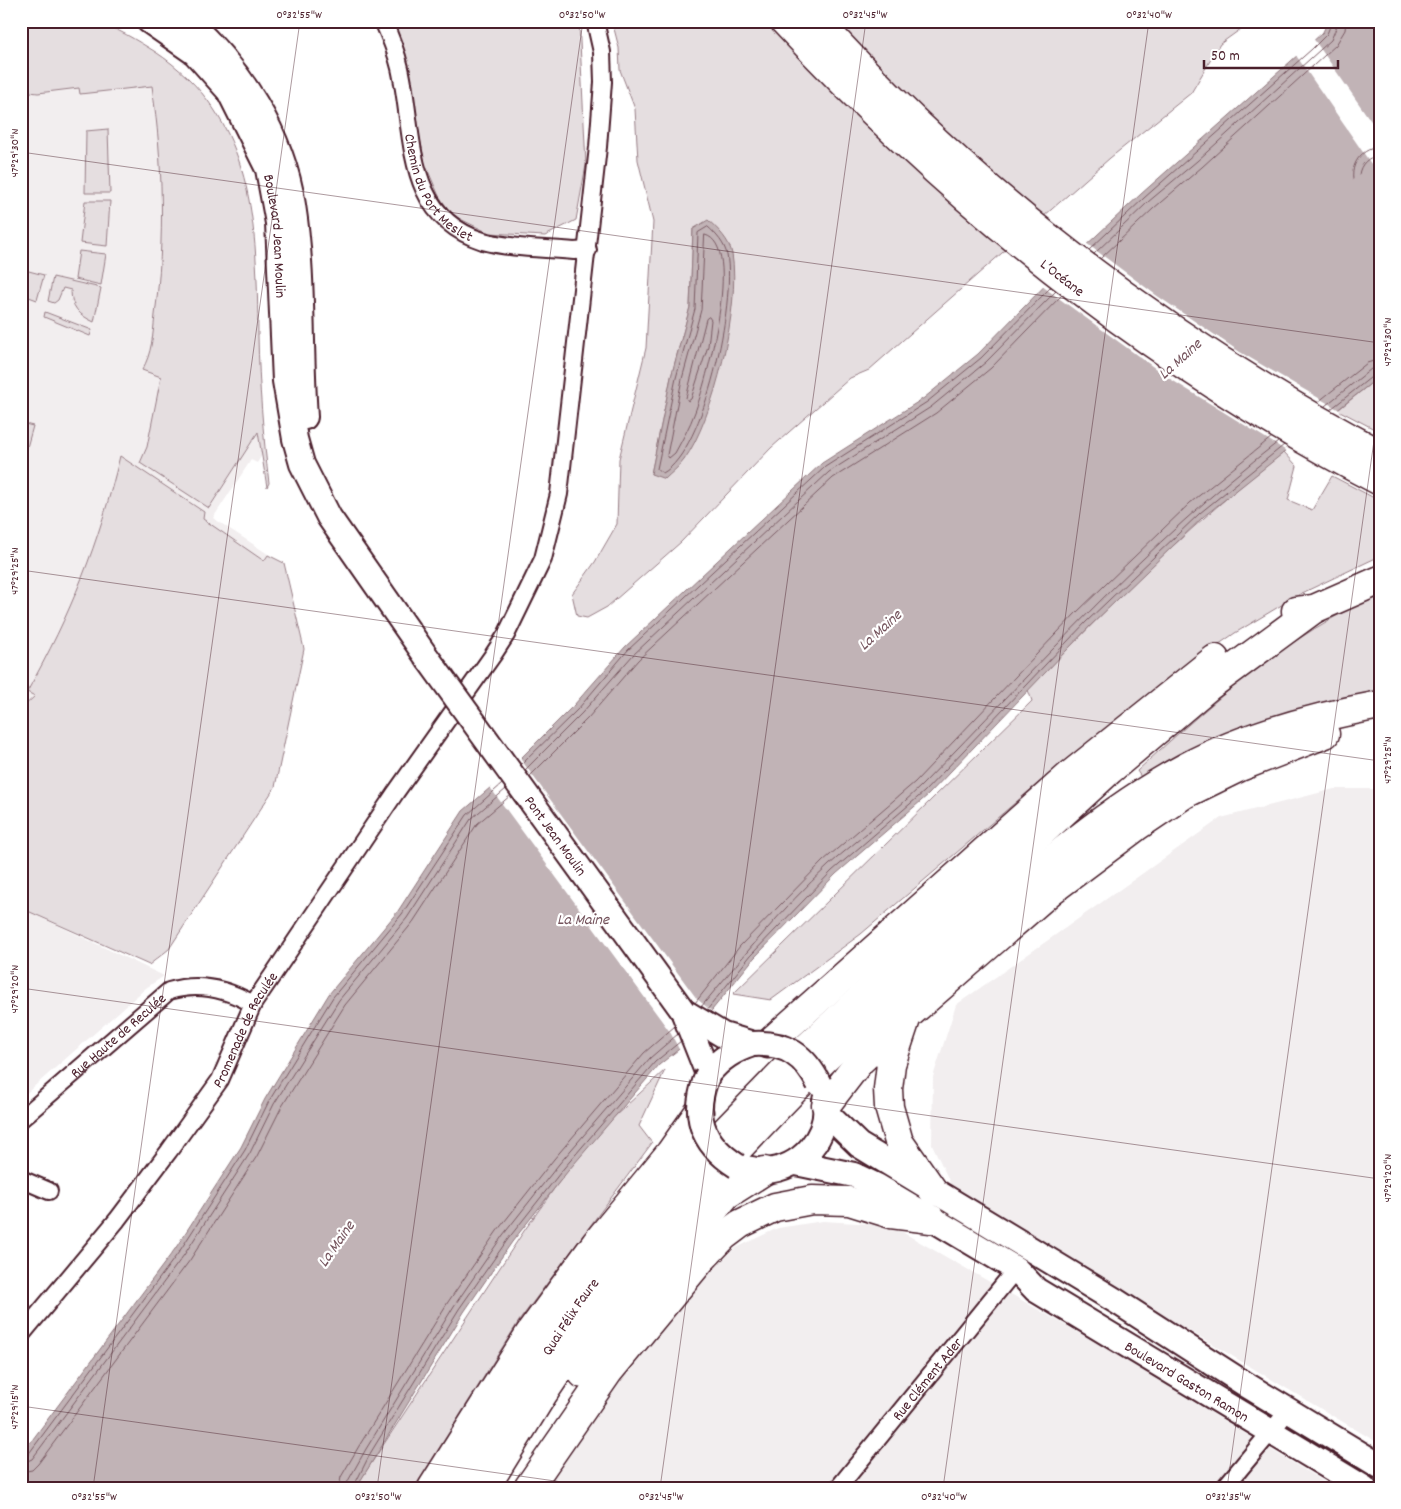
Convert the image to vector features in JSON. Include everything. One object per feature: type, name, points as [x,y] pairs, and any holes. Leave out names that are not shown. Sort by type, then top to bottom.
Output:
[{"type":"highway","name":"L’Océane","points":[[784,21],[853,94],[905,144],[956,191],[1051,270],[1120,322],[1206,380],[1266,418],[1380,480]]},
{"type":"highway","name":"L’Océane","points":[[818,21],[889,95],[943,146],[1056,244],[1152,316],[1228,366],[1282,399],[1380,454]]},
{"type":"highway","points":[[760,1044],[815,1003],[1070,775],[1180,685],[1280,614],[1314,608],[1380,580]]},
{"type":"highway","points":[[717,1166],[805,1048],[1110,770],[1208,687],[1314,608]]},
{"type":"highway","points":[[717,1166],[825,1059],[1040,869],[1096,826],[1185,767],[1220,751],[1316,719],[1380,705]]},
{"type":"highway","points":[[824,1101],[860,1061],[907,1016],[1052,890],[1136,827],[1184,794],[1240,767],[1288,747],[1323,735],[1380,721]]},
{"type":"highway","points":[[907,1016],[891,1064],[888,1089],[889,1107],[899,1142],[934,1192]]},
{"type":"highway","points":[[432,1488],[530,1333],[596,1243],[670,1153],[698,1112]]},
{"type":"highway","name":"Quai Félix Faure","points":[[458,1488],[581,1298],[634,1232],[717,1166]]},
{"type":"highway","name":"Quai Félix Faure","points":[[485,1488],[543,1394],[602,1306],[717,1166]]},
{"type":"highway","points":[[512,1488],[583,1375],[630,1312],[726,1195],[764,1171]]},
{"type":"highway","points":[[528,1488],[609,1371],[700,1261],[724,1236],[740,1224],[775,1207],[812,1200],[849,1201],[891,1214],[931,1220]]},
{"type":"main road","name":"Boulevard Jean Moulin","points":[[149,21],[195,53],[229,91],[268,169],[278,222],[285,381],[295,439],[302,464],[329,517],[428,659]]},
{"type":"main road","name":"Boulevard Jean Moulin","points":[[187,21],[212,44],[245,85],[266,124],[282,161],[292,204],[299,259],[307,439],[317,492]]},
{"type":"main road","name":"Pont Jean Moulin","points":[[428,659],[683,1011],[705,1068]]},
{"type":"main road","name":"Pont Jean Moulin","points":[[683,1011],[723,1035],[760,1044]]},
{"type":"main road","points":[[760,1044],[736,1050],[705,1068],[698,1112],[708,1141],[720,1155],[717,1166],[764,1171],[796,1163],[815,1144],[823,1126],[824,1101]]},
{"type":"main road","name":"Boulevard Gaston Ramon","points":[[760,1044],[790,1050],[810,1065],[824,1101],[858,1146],[1137,1314],[1288,1411],[1380,1466]]},
{"type":"main road","name":"Boulevard Gaston Ramon","points":[[796,1163],[854,1175],[877,1186],[931,1220],[1016,1269],[1036,1290],[1364,1488]]},
{"type":"main road","name":"Boulevard Gaston Ramon","points":[[1016,1269],[1038,1274],[1111,1315],[1137,1314]]},
{"type":"street","name":"Chemin du Port Meslet","points":[[383,21],[393,43],[400,69],[418,178],[431,203],[440,214],[462,231],[485,241],[574,251],[588,250]]},
{"type":"street","name":"Promenade de Reculée","points":[[21,1335],[117,1220],[214,1088],[253,1004],[506,635],[543,559],[560,494],[588,250],[603,82],[602,52],[595,21]]},
{"type":"street","name":"Rue Haute de Reculée","points":[[21,1119],[170,990],[189,987],[233,992],[253,1004]]},
{"type":"street","points":[[21,1179],[49,1190]]},
{"type":"street","name":"Rue Clément Ader","points":[[838,1488],[1016,1269]]},
{"type":"street","points":[[1224,1488],[1288,1411]]},
{"type":"shaded area","points":[[71,20],[97,22],[154,51],[188,78],[213,108],[231,141],[244,177],[252,215],[256,255],[260,391],[269,483],[267,487],[258,432],[209,508],[140,463],[147,447],[161,377],[142,370],[148,357],[153,336],[161,229],[159,143],[152,86],[80,94],[79,88],[38,93],[30,92],[26,51],[21,52],[21,21]]},
{"type":"shaded area","points":[[21,21],[161,70],[254,408],[262,455],[257,463],[251,460],[213,518],[271,556],[298,655],[21,720]]},
{"type":"shaded area","points":[[388,21],[579,21],[586,165],[576,220],[545,236],[489,233],[452,215],[439,196],[425,164],[401,42]]},
{"type":"shaded area","points":[[612,21],[1252,21],[1220,44],[1191,93],[1110,158],[869,370],[850,378],[771,448],[681,542],[607,607],[587,618],[577,616],[572,594],[595,562],[617,524],[619,459],[646,348],[653,222],[638,160],[635,109],[620,70],[619,48]],"holes":[[[693,229],[733,294],[651,474],[671,377],[690,307]]]},
{"type":"shaded area","points":[[108,129],[110,193],[85,193],[86,131]]},
{"type":"shaded area","points":[[85,201],[110,201],[107,246],[80,243]]},
{"type":"shaded area","points":[[79,251],[106,254],[101,285],[75,279]]},
{"type":"shaded area","points":[[21,269],[44,275],[37,300],[21,294]]},
{"type":"shaded area","points":[[53,277],[101,288],[94,322],[84,316],[74,306],[71,290],[63,288],[58,300],[54,303],[48,301]]},
{"type":"shaded area","points":[[45,312],[92,330],[90,336],[44,317]]},
{"type":"shaded area","points":[[1380,376],[1380,432],[1338,410]]},
{"type":"shaded area","points":[[21,423],[33,426],[26,451],[21,450]]},
{"type":"shaded area","points":[[1284,452],[1297,466],[1288,500],[1312,510],[1332,476],[1380,501],[1380,556],[1300,594],[1235,633],[1162,684],[1063,762],[861,934],[771,1000],[733,994],[1032,701],[1028,690],[1089,627],[1183,536]]},
{"type":"shaded area","points":[[120,456],[204,512],[203,519],[264,561],[268,555],[284,563],[304,649],[275,787],[169,949],[149,965],[21,908],[21,709],[35,696],[27,692],[57,634],[82,577],[103,519]]},
{"type":"shaded area","points":[[1380,594],[1380,692],[1348,697],[1287,713],[1227,735],[1141,777],[1137,771],[1251,673],[1313,630]]},
{"type":"shaded area","points":[[1334,789],[1380,789],[1380,1444],[1197,1335],[1098,1281],[952,1187],[932,1144],[933,1077],[956,1005],[1221,818]]},
{"type":"shaded area","points":[[21,908],[164,976],[146,988],[21,1098]]},
{"type":"shaded area","points":[[665,1070],[639,1126],[652,1143],[519,1321],[414,1488],[355,1488],[524,1231],[588,1141]]},
{"type":"shaded area","points":[[823,1221],[890,1225],[1100,1345],[1334,1488],[546,1488],[644,1341],[694,1284],[736,1248],[778,1228]]},
{"type":"water","name":"La Maine","points":[[1328,21],[1380,21],[1380,165],[1370,175],[1374,181],[1380,179],[1380,376],[1203,517],[1090,626],[928,795],[836,874],[754,958],[683,1046],[659,1065],[568,1171],[512,1242],[464,1312],[356,1488],[21,1488],[21,1455],[175,1249],[241,1147],[265,1099],[329,994],[398,911],[463,811],[498,781],[574,705],[625,647],[822,463],[924,398],[978,354],[1067,263],[1141,194],[1308,46],[1323,32]]},
{"type":"water","points":[[708,220],[726,240],[732,254],[734,276],[733,302],[729,331],[715,390],[705,418],[684,460],[665,479],[651,474],[671,377],[690,307],[693,229]]},
{"type":"pier","points":[[1313,38],[1380,134],[1380,168],[1376,171],[1295,54]]},
{"type":"pier","points":[[1086,243],[1156,295],[1240,352],[1341,411],[1288,452],[1167,377],[1042,286]]},
{"type":"pier","points":[[519,757],[697,999],[714,1013],[680,1051],[670,1032],[489,786]]},
{"type":"waterway","name":"La Maine","points":[[1342,211],[1380,177]]}]
